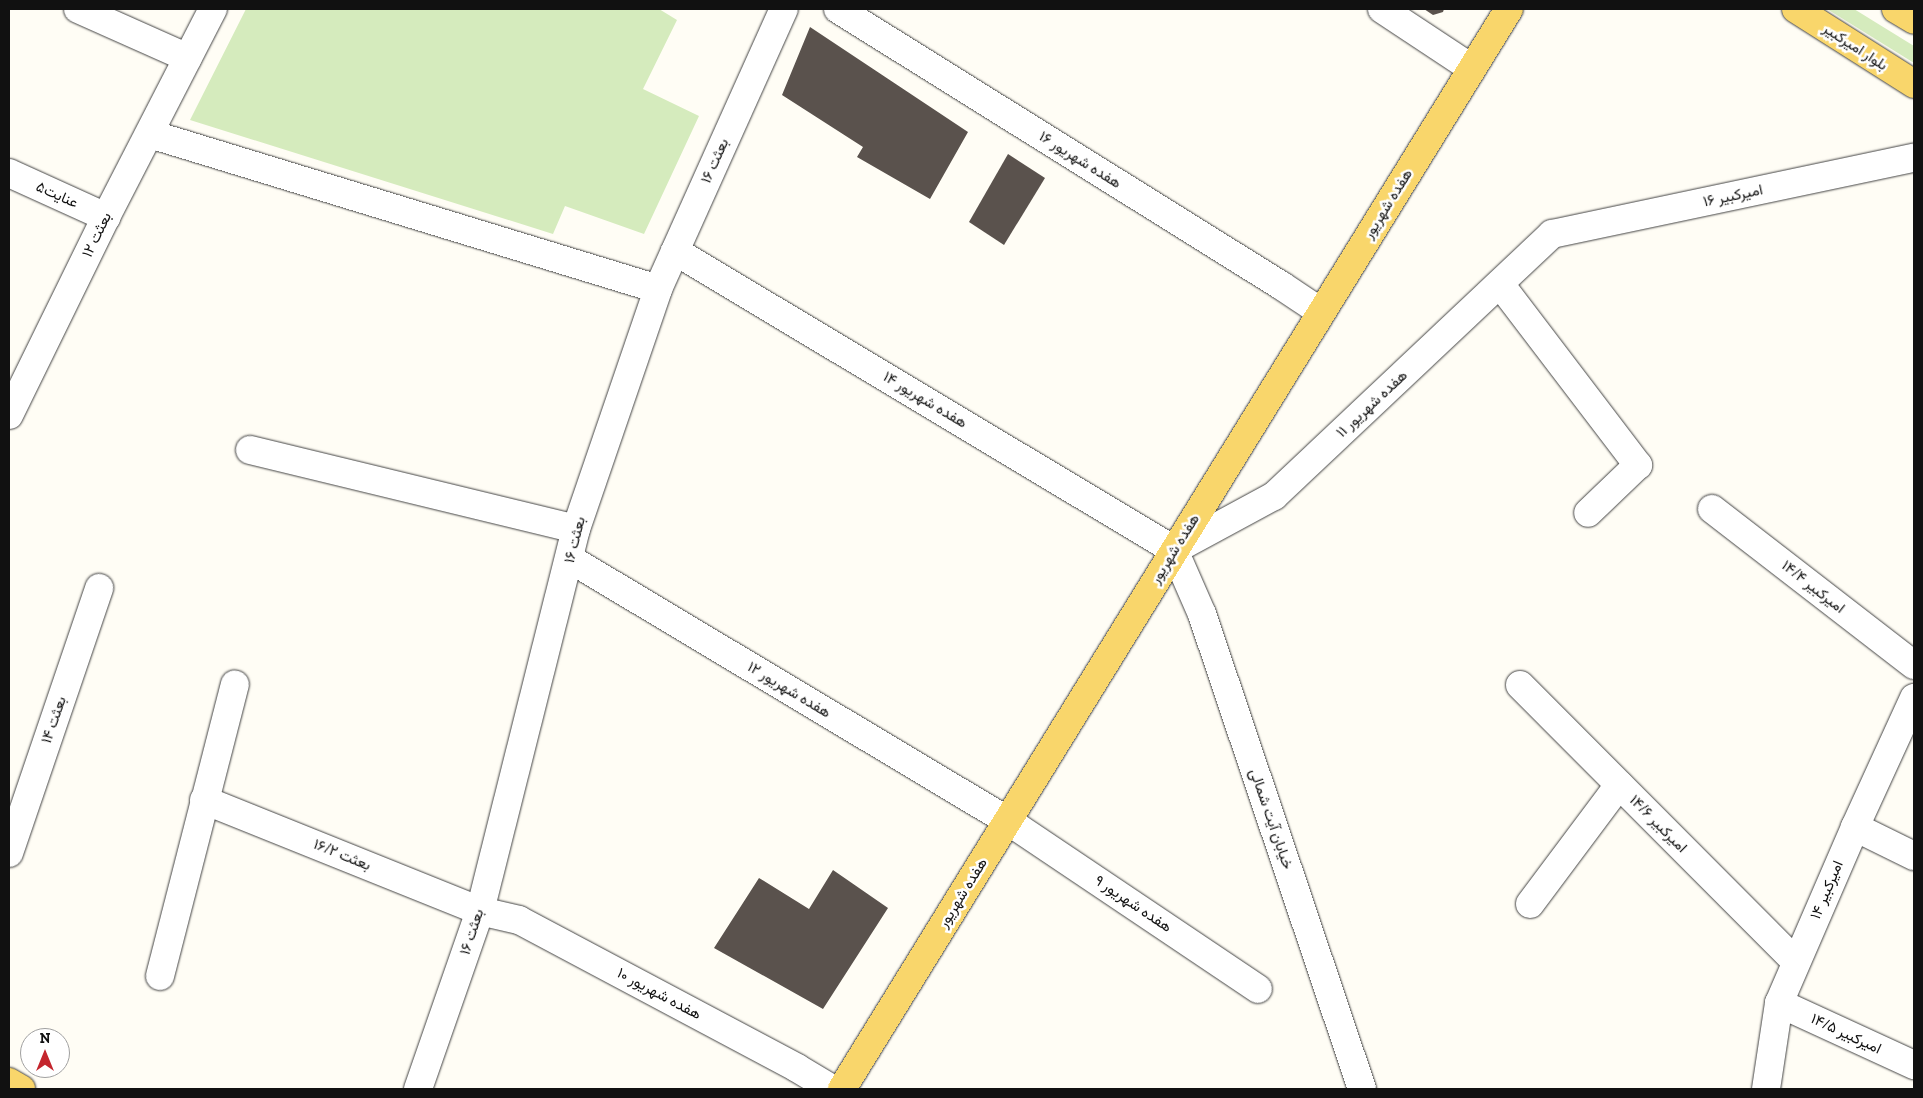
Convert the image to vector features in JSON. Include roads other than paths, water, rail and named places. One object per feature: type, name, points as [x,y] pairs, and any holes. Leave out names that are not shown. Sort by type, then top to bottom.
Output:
[{"type":"main road","name":"هفده شهریور","points":[[842,1089],[1509,9]]},
{"type":"main road","points":[[1896,9],[1914,20]]},
{"type":"main road","name":"بلوار امیرکبیر","points":[[1804,12],[1914,84]]},
{"type":"main road","points":[[9,1082],[21,1089]]},
{"type":"street","points":[[78,9],[188,58]]},
{"type":"street","name":"بعثت ۱۲","points":[[9,415],[106,217],[213,9]]},
{"type":"street","name":"بعثت ۱۶","points":[[418,1089],[480,911],[576,529],[658,289],[784,9]]},
{"type":"street","name":"هفده شهریور ۱۶","points":[[838,9],[1321,312]]},
{"type":"street","points":[[1382,9],[1471,68]]},
{"type":"street","points":[[150,134],[658,289]]},
{"type":"street","name":"امیرکبیر ۱۶","points":[[1552,234],[1914,158]]},
{"type":"street","name":"عنایت۵","points":[[9,173],[106,217]]},
{"type":"street","name":"هفده شهریور ۱۱","points":[[1174,550],[1274,496],[1552,234]]},
{"type":"street","name":"هفده شهریور ۱۴","points":[[675,251],[1174,550]]},
{"type":"street","points":[[1500,284],[1638,465],[1588,513]]},
{"type":"street","points":[[250,450],[576,529]]},
{"type":"street","name":"امیرکبیر ۱۴/۴","points":[[1712,509],[1914,664]]},
{"type":"street","name":"خیابان آیت شمالی","points":[[1174,550],[1202,614],[1362,1089]]},
{"type":"street","name":"هفده شهریور ۱۲","points":[[570,559],[1008,821]]},
{"type":"street","name":"بعثت ۱۴","points":[[9,853],[99,588]]},
{"type":"street","points":[[160,976],[235,684]]},
{"type":"street","name":"امیرکبیر ۱۴/۶","points":[[1520,685],[1796,962]]},
{"type":"street","name":"امیرکبیر ۱۴","points":[[1766,1089],[1779,1003],[1854,827],[1914,698]]},
{"type":"street","points":[[1530,904],[1620,785]]},
{"type":"street","name":"بعثت ۱۶/۲","points":[[204,800],[480,911]]},
{"type":"street","name":"هفده شهریور ۹","points":[[1008,821],[1258,989]]},
{"type":"street","points":[[1854,827],[1914,856]]},
{"type":"street","name":"هفده شهریور ۱۰","points":[[480,911],[519,920],[798,1068],[832,1089]]},
{"type":"street","name":"امیرکبیر ۱۴/۵","points":[[1779,1003],[1914,1065]]}]
